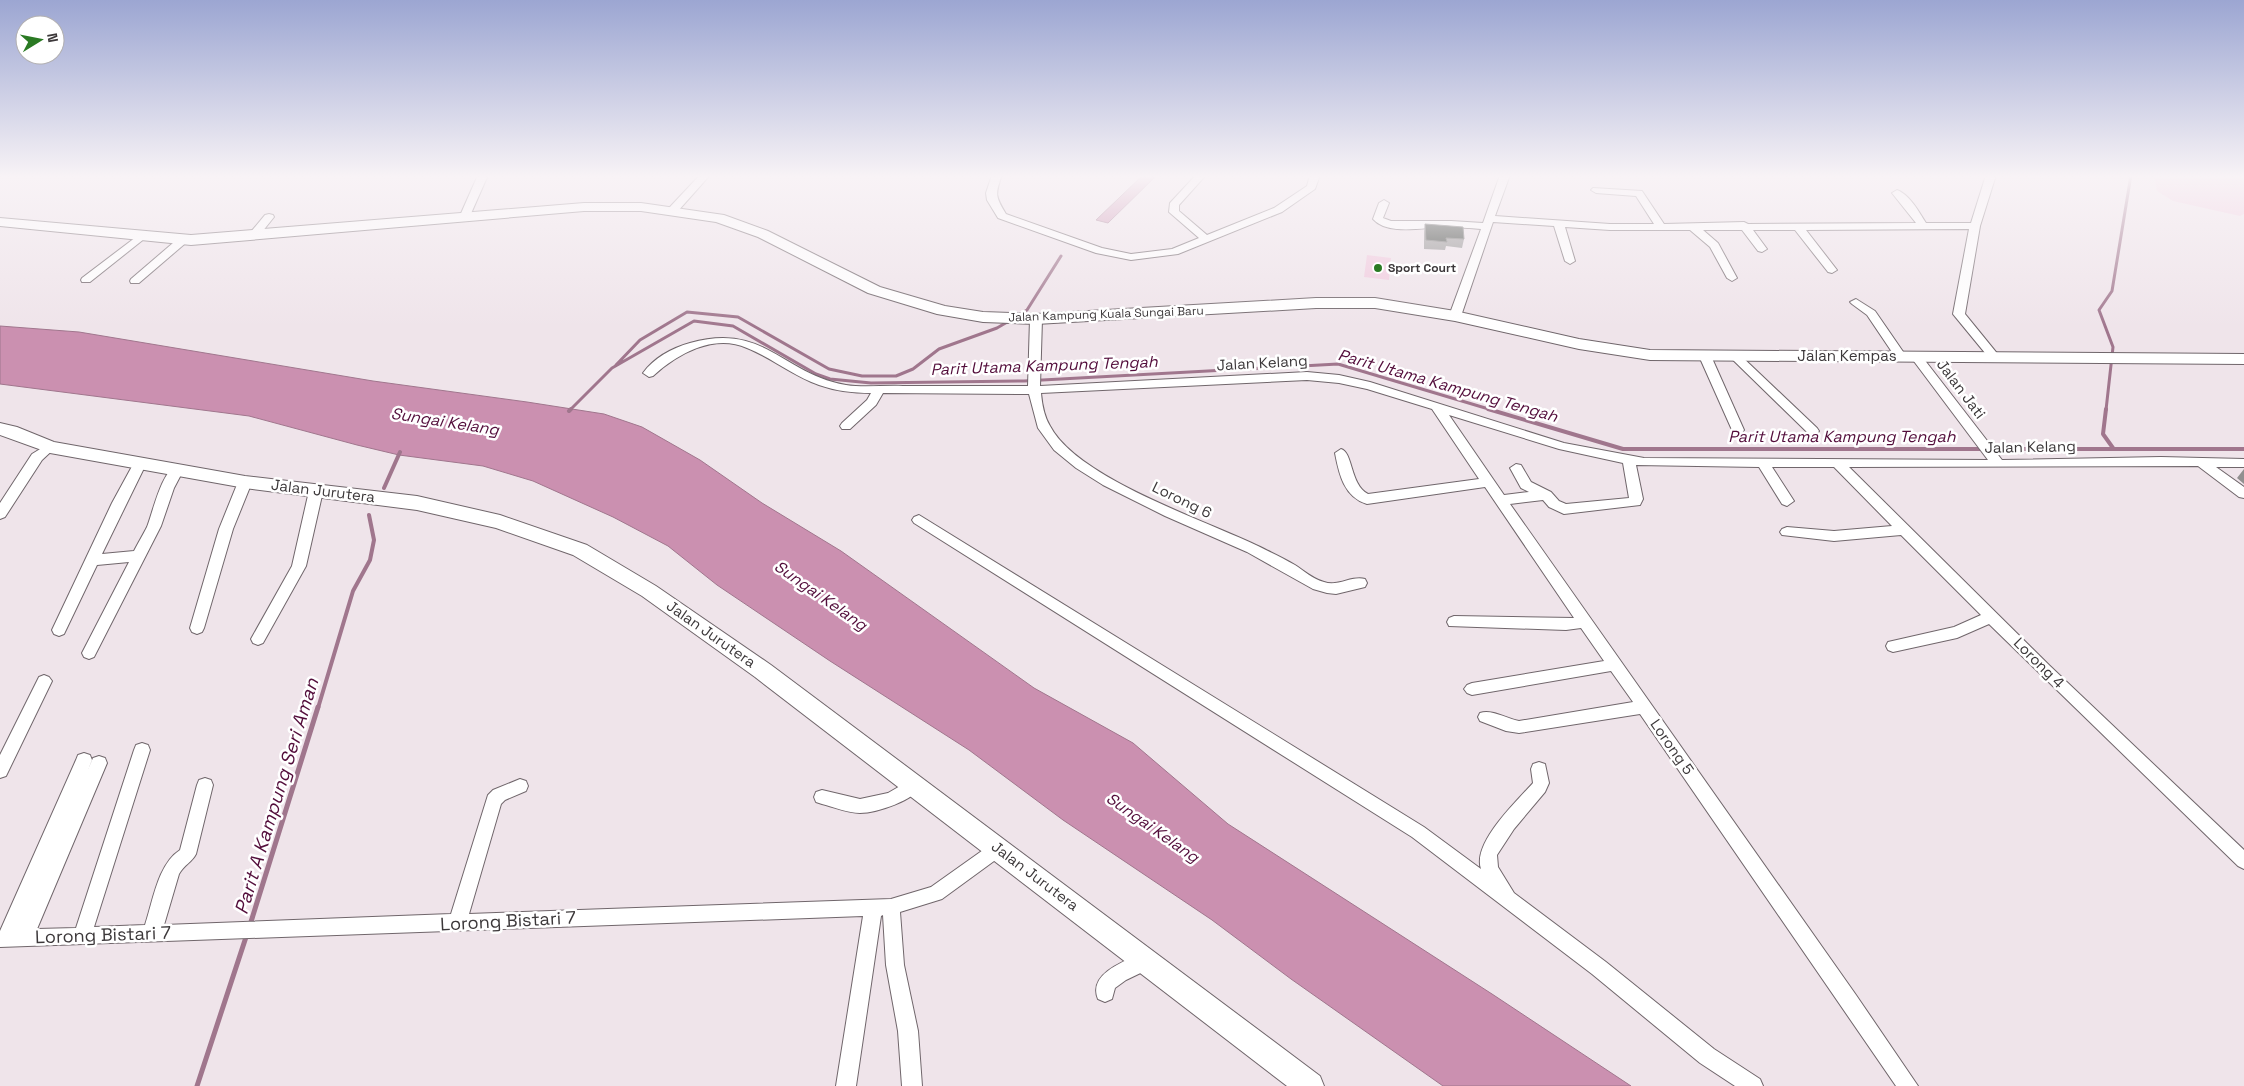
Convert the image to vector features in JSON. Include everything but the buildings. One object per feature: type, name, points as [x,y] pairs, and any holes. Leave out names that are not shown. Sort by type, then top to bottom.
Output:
[{"type":"street","name":"Jalan Kampung Kuala Sungai Baru","points":[[34,226],[140,237],[184,239],[254,236],[374,226]]},
{"type":"street","points":[[254,236],[262,226]]},
{"type":"street","name":"Jalan Kampung Kuala Sungai Baru","points":[[744,226],[882,292],[943,311],[1022,319],[1333,303],[1375,303],[1454,316]]},
{"type":"street","points":[[1029,226],[1100,251],[1131,257],[1174,252],[1241,226]]},
{"type":"street","points":[[1190,226],[1207,240]]},
{"type":"street","points":[[1454,316],[1487,226]]},
{"type":"street","points":[[1559,226],[1570,261]]},
{"type":"street","points":[[1628,226],[1709,226]]},
{"type":"street","points":[[1692,226],[1714,245],[1732,278]]},
{"type":"street","points":[[1744,226],[1762,250]]},
{"type":"street","points":[[1799,226],[1832,270]]},
{"type":"street","points":[[1883,226],[1975,226],[1959,314],[1994,357]]},
{"type":"street","points":[[86,280],[140,237]]},
{"type":"street","points":[[136,281],[184,239]]},
{"type":"street","name":"Jalan Jati","points":[[1856,302],[1871,313],[1998,464]]},
{"type":"street","name":"Jalan Kempas","points":[[1454,316],[1580,344],[1650,355],[2244,359]]},
{"type":"street","name":"Lorong 6","points":[[1022,319],[1039,415],[1053,441],[1070,458],[1098,476],[1189,522],[1251,549],[1324,587],[1339,588],[1360,583]]},
{"type":"street","name":"Jalan Kelang","points":[[649,373],[664,359],[680,350],[707,343],[735,340],[750,344],[811,379],[831,386],[879,390],[1034,383],[1331,377],[1354,381],[1543,442],[1629,461],[1682,464],[1998,464],[2161,461],[2244,463]]},
{"type":"street","points":[[1705,356],[1738,430]]},
{"type":"street","points":[[1735,356],[1813,431]]},
{"type":"street","points":[[846,426],[872,402],[879,390]]},
{"type":"street","name":"Lorong 5","points":[[1437,407],[1584,622],[1760,871],[1908,1086]]},
{"type":"street","name":"Jalan Jurutera","points":[[0,429],[11,431],[50,447],[245,482],[417,502],[500,522],[580,550],[649,590],[755,665],[999,848],[1310,1086]]},
{"type":"street","points":[[0,514],[6,494],[37,457],[50,447]]},
{"type":"street","points":[[1341,453],[1353,489],[1360,497],[1367,499],[1488,482]]},
{"type":"street","points":[[1516,468],[1526,485],[1546,495],[1554,504],[1564,509],[1635,502],[1629,461]]},
{"type":"street","points":[[59,630],[94,560],[123,492],[140,462]]},
{"type":"street","points":[[2202,462],[2244,494]]},
{"type":"street","points":[[1763,463],[1787,501]]},
{"type":"street","name":"Lorong 4","points":[[1838,463],[2045,670],[2244,861]]},
{"type":"street","points":[[89,653],[119,598],[154,526],[167,488],[178,469]]},
{"type":"street","points":[[198,628],[226,529],[245,482]]},
{"type":"street","points":[[258,639],[299,566],[316,491]]},
{"type":"street","points":[[1501,500],[1546,495]]},
{"type":"street","points":[[919,520],[1418,832],[1599,968],[1707,1056],[1753,1086]]},
{"type":"street","points":[[1787,532],[1834,536],[1905,530]]},
{"type":"street","points":[[94,560],[138,556]]},
{"type":"street","points":[[1893,646],[1957,632],[1992,616]]},
{"type":"street","points":[[1454,622],[1566,624],[1584,622]]},
{"type":"street","points":[[1472,689],[1614,665]]},
{"type":"street","points":[[0,771],[44,681]]},
{"type":"street","points":[[1486,717],[1506,725],[1519,727],[1643,706]]},
{"type":"street","points":[[82,936],[142,750]]},
{"type":"street","points":[[10,939],[91,762]]},
{"type":"street","points":[[1512,902],[1489,866],[1488,857],[1504,830],[1540,788],[1542,783],[1540,769]]},
{"type":"street","points":[[822,797],[860,806],[892,799],[914,785]]},
{"type":"street","points":[[152,933],[177,861],[187,854],[205,786]]},
{"type":"street","points":[[456,924],[494,800],[520,786]]},
{"type":"street","name":"Lorong Bistari 7","points":[[10,939],[882,907],[936,893],[999,848]]},
{"type":"street","points":[[846,1086],[882,907]]},
{"type":"street","points":[[882,907],[908,1031],[912,1086]]},
{"type":"street","points":[[1105,992],[1107,983],[1119,974],[1146,961]]},
{"type":"shaded area","name":"Sport Court","points":[[1367,255],[1391,258],[1389,280],[1364,277]]},
{"type":"water","name":"Sungai Kelang","points":[[0,326],[79,332],[373,381],[604,414],[642,427],[700,460],[762,503],[841,551],[1034,688],[1133,743],[1228,824],[1631,1086],[1443,1086],[1291,979],[1212,920],[1063,820],[969,750],[830,661],[717,585],[668,546],[613,517],[533,481],[483,466],[399,455],[249,416],[0,384]]},
{"type":"waterway","points":[[2106,410],[2113,347],[2099,310],[2112,291],[2123,226]]},
{"type":"waterway","points":[[1017,316],[1027,310],[1061,256]]},
{"type":"waterway","points":[[616,365],[640,340],[687,312],[738,317],[829,369],[862,376],[896,376],[913,369],[939,349],[997,328],[1009,321]]},
{"type":"waterway","name":"Parit Utama Kampung Tengah","points":[[569,411],[612,368],[694,321],[733,326],[816,374],[830,379],[871,383],[1024,381],[1338,364],[1492,410]]},
{"type":"waterway","name":"Parit Utama Kampung Tengah","points":[[1488,409],[1623,449],[2244,449]]},
{"type":"waterway","points":[[2106,409],[2103,434],[2113,448]]},
{"type":"waterway","name":"Parit A Kampung Seri Aman","points":[[384,488],[400,452]]},
{"type":"waterway","name":"Parit A Kampung Seri Aman","points":[[318,708],[353,591],[370,560],[374,540],[369,515]]},
{"type":"waterway","name":"Parit A Kampung Seri Aman","points":[[250,925],[318,707]]},
{"type":"waterway","name":"Parit A Kampung Seri Aman","points":[[197,1086],[247,934]]},
{"type":"place","name":"Sport Court","points":[[1378,268]]}]
